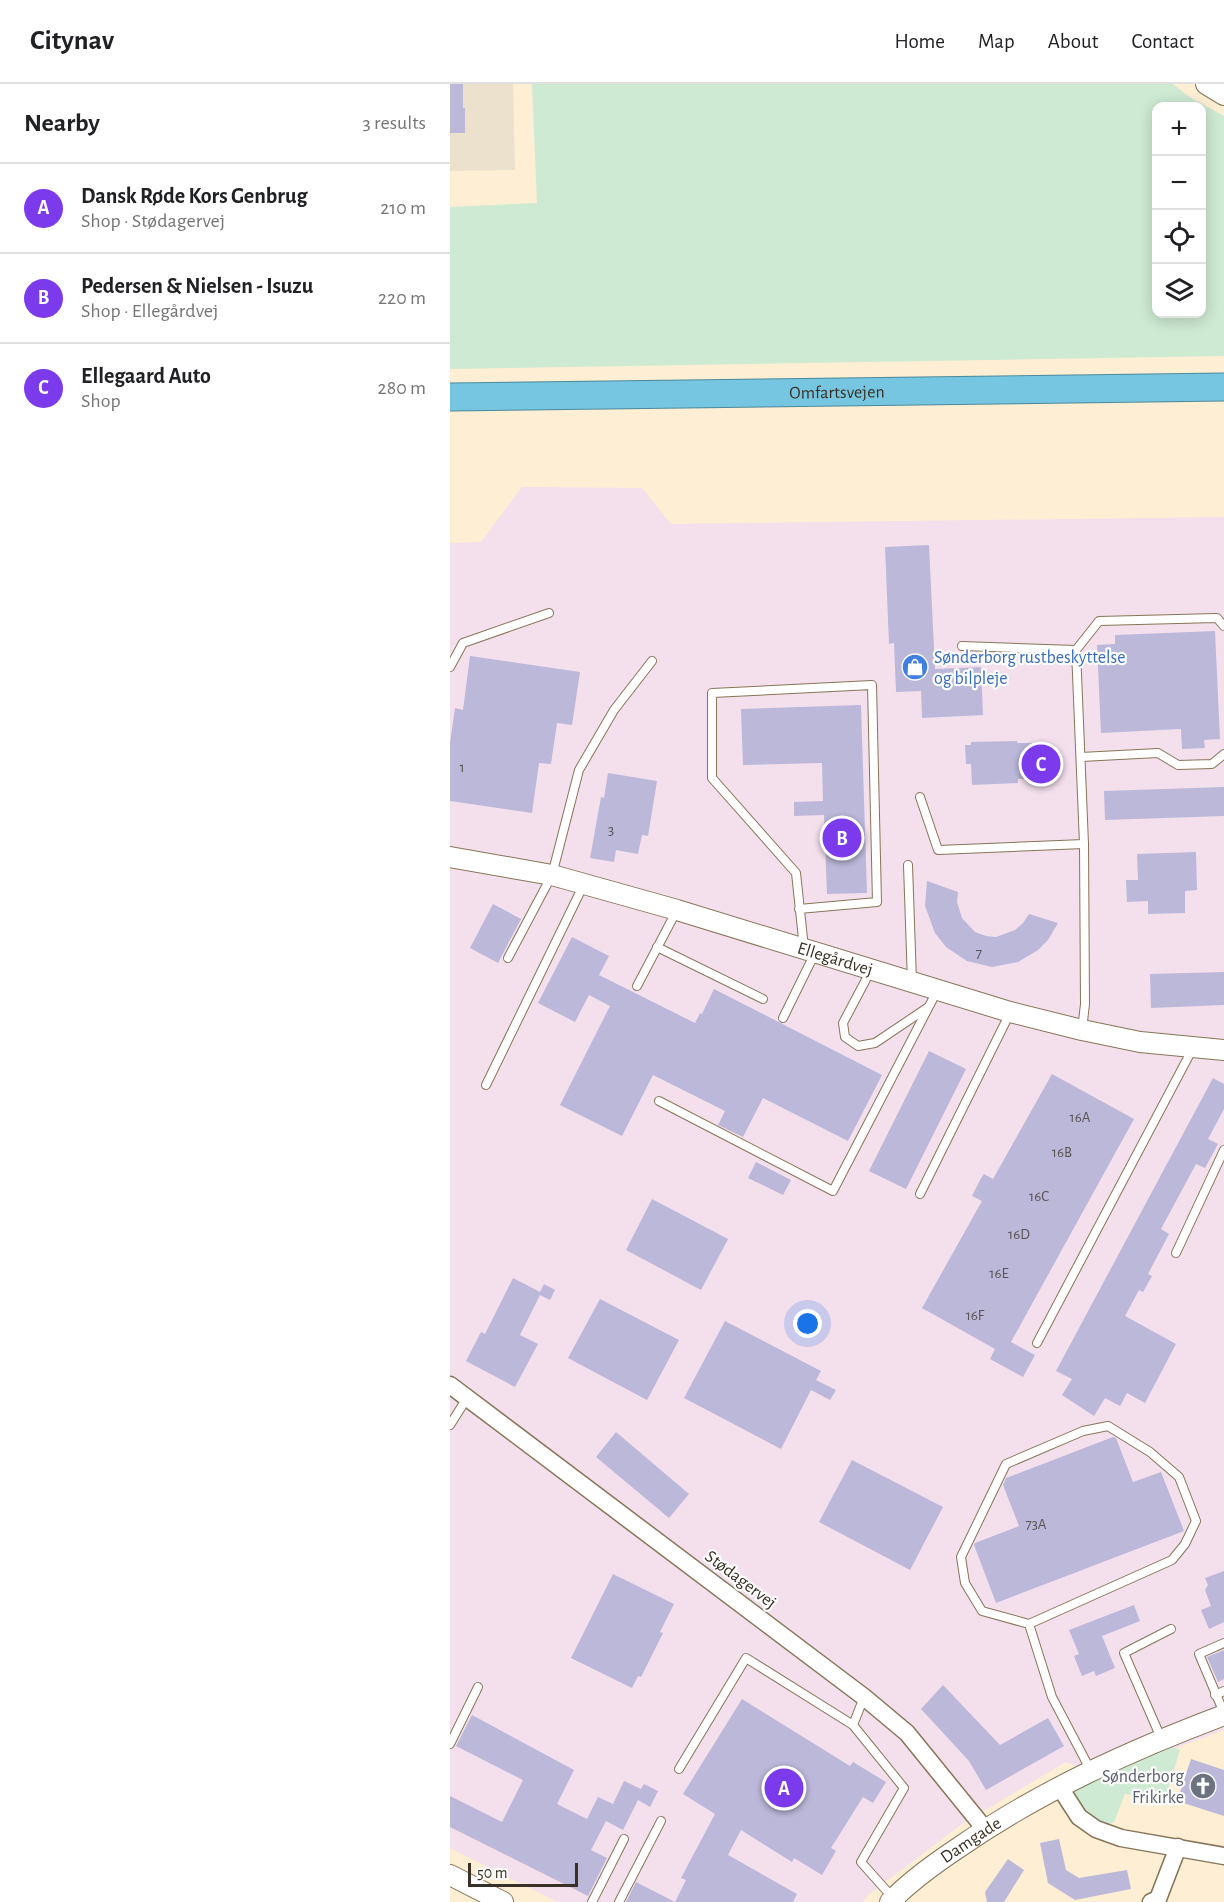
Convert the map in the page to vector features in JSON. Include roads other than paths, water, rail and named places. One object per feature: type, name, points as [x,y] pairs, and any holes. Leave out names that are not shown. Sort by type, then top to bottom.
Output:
[{"type":"highway","name":"Omfartsvejen","points":[[450,397],[1224,387]]},
{"type":"street","points":[[1206,84],[1224,95]]},
{"type":"street","name":"Ellegårdvej","points":[[450,856],[552,874],[677,910],[912,982],[932,999],[1010,1012],[1140,1042],[1224,1050]]},
{"type":"street","name":"Stødagervej","points":[[450,1385],[864,1697],[907,1733],[985,1829]]},
{"type":"street","name":"Damgade","points":[[891,1900],[932,1866],[985,1829],[1059,1786],[1161,1738],[1224,1714]]},
{"type":"street","points":[[1059,1786],[1080,1816],[1096,1829],[1121,1838],[1224,1856]]},
{"type":"street","points":[[1151,1902],[1158,1899],[1178,1847]]},
{"type":"street","points":[[450,1875],[503,1902]]},
{"type":"lane","points":[[450,667],[463,643],[549,613]]},
{"type":"lane","points":[[1082,1030],[1085,1004],[1084,844],[1076,650],[1099,621],[1217,618],[1224,626]]},
{"type":"lane","points":[[962,646],[1076,650]]},
{"type":"lane","points":[[508,958],[552,874],[579,770],[614,710],[652,661]]},
{"type":"lane","points":[[783,1018],[810,951],[800,909],[796,873],[712,778],[712,693],[872,685],[877,902],[800,909]]},
{"type":"lane","points":[[1080,757],[1158,753],[1178,765],[1212,764],[1224,754]]},
{"type":"lane","points":[[920,797],[938,849],[1084,844]]},
{"type":"lane","points":[[908,865],[912,982]]},
{"type":"lane","points":[[486,1085],[585,884]]},
{"type":"lane","points":[[637,986],[677,910]]},
{"type":"lane","points":[[657,947],[763,999]]},
{"type":"lane","points":[[871,970],[843,1023],[845,1038],[858,1046],[875,1043],[932,999]]},
{"type":"lane","points":[[659,1101],[833,1191],[932,999]]},
{"type":"lane","points":[[920,1194],[1010,1012]]},
{"type":"lane","points":[[1037,1343],[1193,1048]]},
{"type":"lane","points":[[1176,1253],[1224,1150]]},
{"type":"lane","points":[[450,1425],[467,1398]]},
{"type":"lane","points":[[1107,1426],[1150,1452],[1179,1477],[1196,1521],[1185,1544],[1172,1560],[1029,1624],[982,1611],[965,1583],[962,1557],[1006,1464],[1083,1431],[1107,1426]]},
{"type":"lane","points":[[1029,1624],[1053,1697],[1092,1771]]},
{"type":"lane","points":[[1161,1738],[1124,1653],[1171,1629]]},
{"type":"lane","points":[[1224,1643],[1198,1654],[1224,1714]]},
{"type":"lane","points":[[679,1769],[747,1658],[853,1725],[904,1788],[861,1862],[891,1900]]},
{"type":"lane","points":[[450,1744],[478,1687]]},
{"type":"lane","points":[[1215,1695],[1224,1691]]},
{"type":"lane","points":[[853,1725],[864,1697]]},
{"type":"lane","points":[[619,1902],[661,1821]]},
{"type":"lane","points":[[592,1902],[624,1839]]},
{"type":"place","name":"Sønderborg rustbeskyttelse og bilpleje","points":[[915,667]]},
{"type":"place","name":"Ellegaard Auto","points":[[1041,764]]},
{"type":"place","name":"Pedersen & Nielsen - Isuzu","points":[[842,838]]},
{"type":"place","name":"Sønderborg Frikirke","points":[[1203,1786]]},
{"type":"place","name":"Dansk Røde Kors Genbrug","points":[[784,1788]]}]
